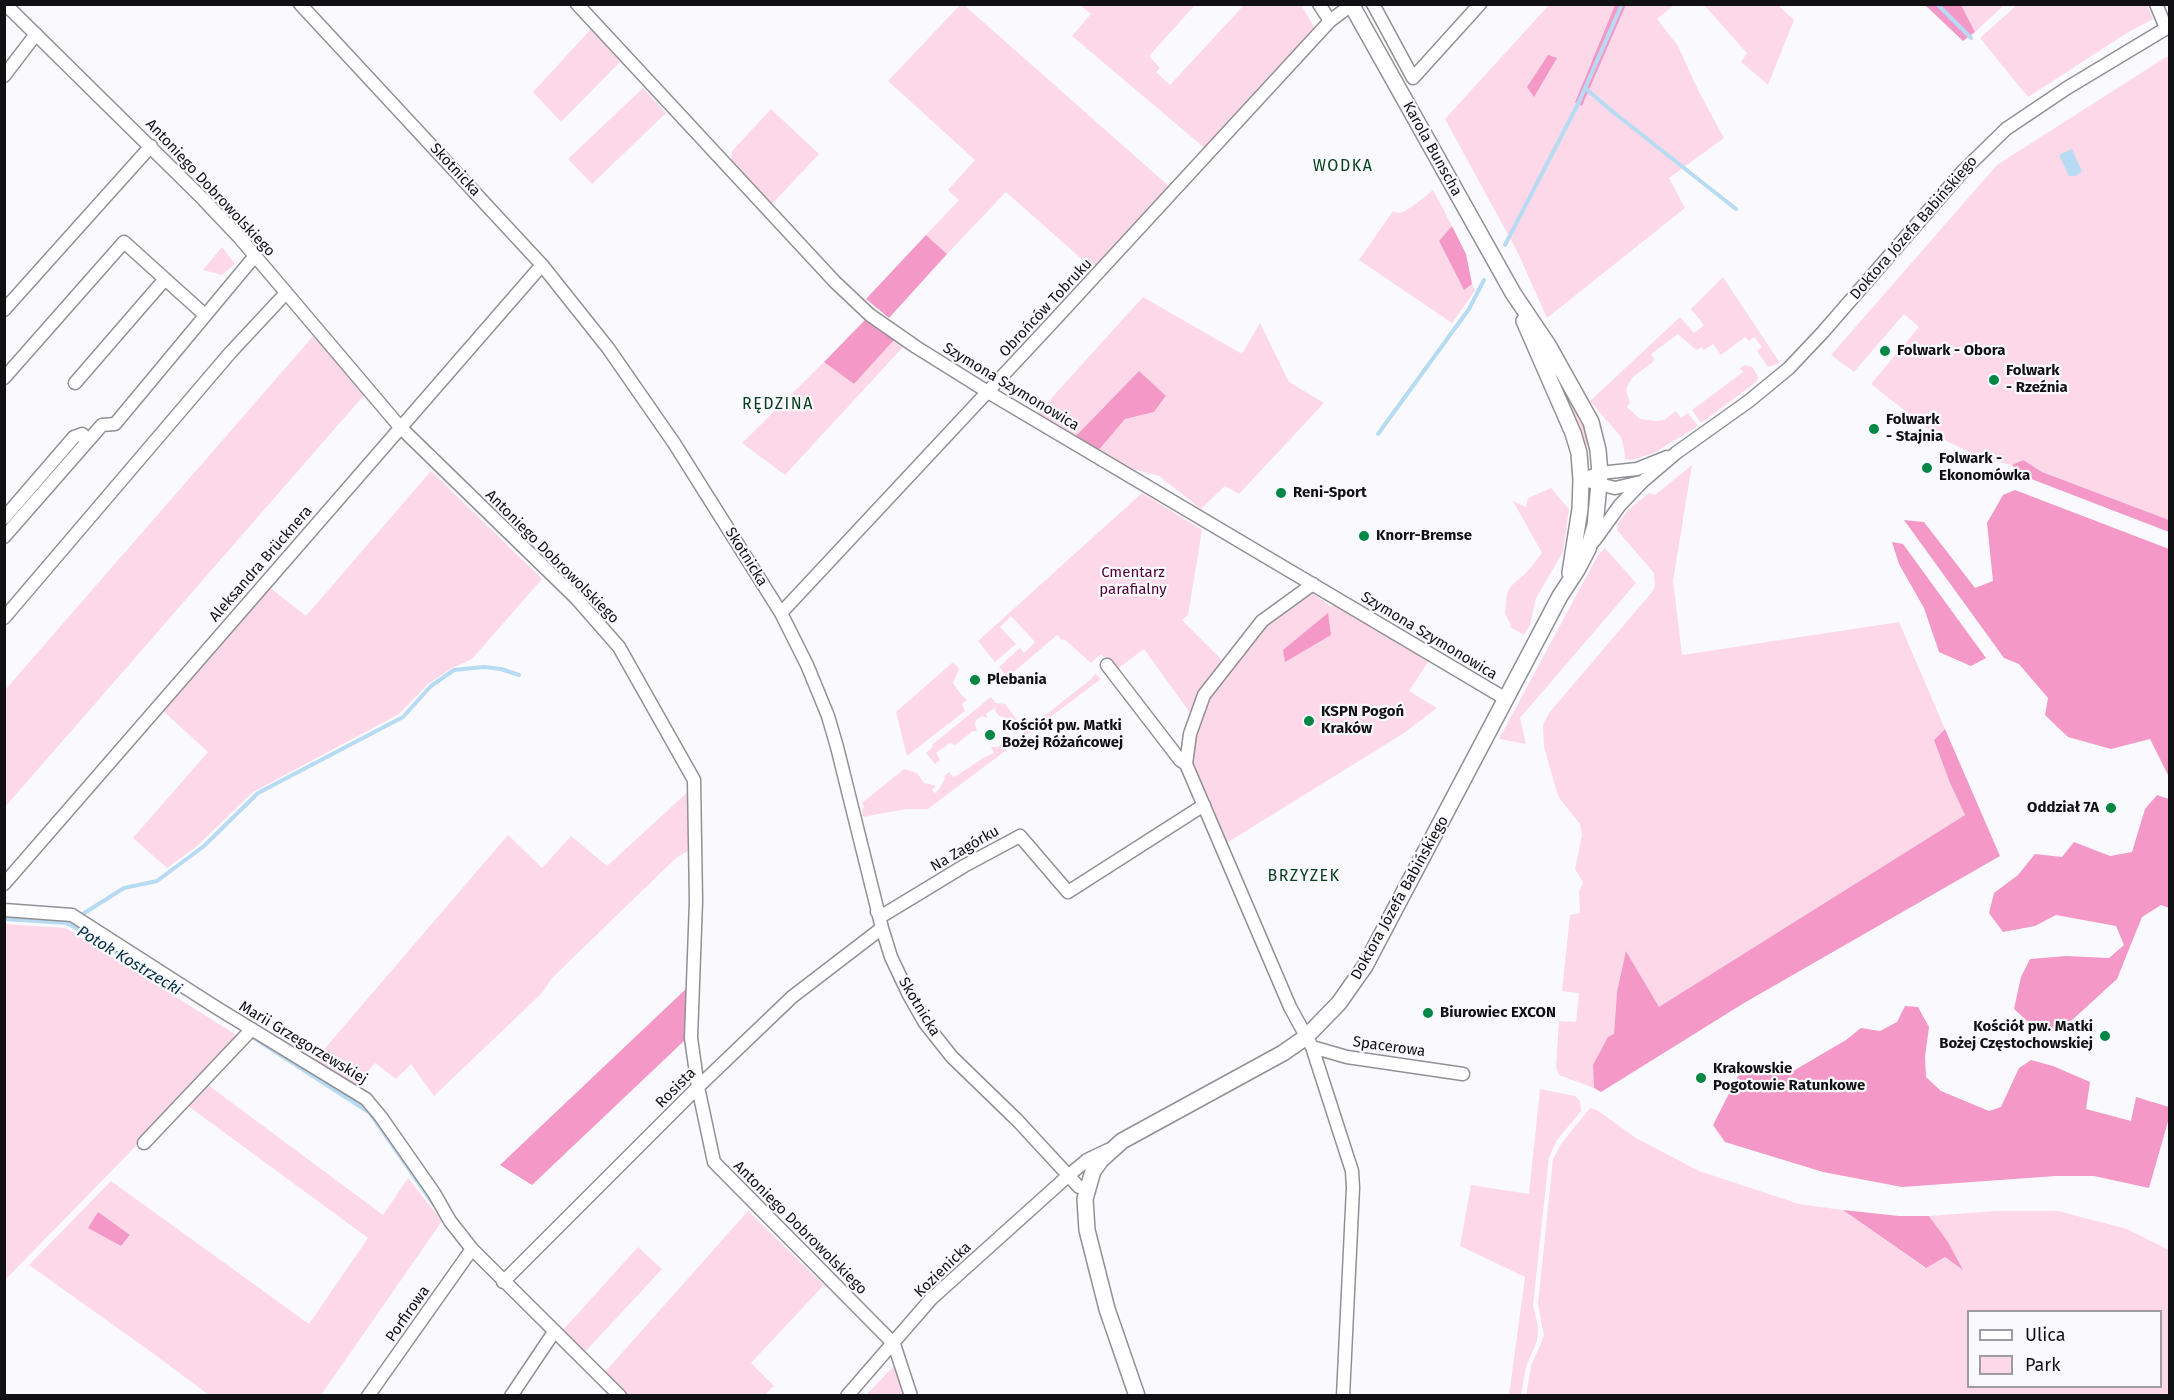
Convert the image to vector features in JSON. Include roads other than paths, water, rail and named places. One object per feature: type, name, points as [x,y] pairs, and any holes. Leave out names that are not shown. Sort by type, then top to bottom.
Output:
[{"type":"main road","name":"Karola Bunscha","points":[[1351,5],[1513,293],[1548,345],[1591,422],[1598,450],[1600,478],[1595,526],[1588,549]]},
{"type":"main road","name":"Karola Bunscha","points":[[1513,293],[1573,433],[1579,453],[1581,480]]},
{"type":"main road","name":"Doktora Józefa Babińskiego","points":[[1568,582],[1576,544],[1581,480]]},
{"type":"main road","name":"Doktora Józefa Babińskiego","points":[[1112,1149],[1132,1134],[1283,1053],[1309,1042],[1365,966],[1568,582],[1588,549]]},
{"type":"main road","points":[[1112,1149],[1097,1165],[1088,1185],[1084,1209],[1091,1248],[1107,1309],[1137,1395]]},
{"type":"street","name":"Antoniego Dobrowolskiego","points":[[5,4],[151,146],[239,237],[400,427],[576,598],[619,647],[694,780],[696,901],[691,1038],[698,1087],[714,1162],[894,1344],[911,1395]]},
{"type":"street","name":"Skotnicka","points":[[300,4],[542,264],[632,381],[781,613],[807,664],[828,716],[877,912],[891,957],[909,995],[925,1023],[961,1066],[1071,1173],[1079,1172],[1088,1185]]},
{"type":"street","name":"Szymona Szymonowica","points":[[577,4],[857,305],[916,347],[988,392],[1506,699]]},
{"type":"street","points":[[1319,4],[1330,21]]},
{"type":"street","points":[[1373,4],[1413,78],[1480,4]]},
{"type":"street","points":[[2156,4],[2168,27]]},
{"type":"street","name":"Obrońców Tobruku","points":[[781,613],[1330,21],[1351,5]]},
{"type":"street","name":"Doktora Józefa Babińskiego","points":[[1588,549],[1620,505],[1642,482],[1676,453],[1749,401],[1789,368],[1963,171],[2006,129],[2067,88],[2168,27]]},
{"type":"street","points":[[4,76],[36,34]]},
{"type":"street","points":[[4,310],[151,146]]},
{"type":"street","points":[[4,378],[124,242],[205,315]]},
{"type":"street","points":[[4,537],[102,425],[115,424],[254,257]]},
{"type":"street","name":"Aleksandra Brücknera","points":[[4,884],[542,264]]},
{"type":"street","points":[[75,383],[165,279]]},
{"type":"street","points":[[4,618],[230,353],[286,293]]},
{"type":"street","points":[[4,518],[74,437],[82,434],[89,440]]},
{"type":"street","name":"Doktora Józefa Babińskiego","points":[[1581,480],[1637,469],[1676,453]]},
{"type":"street","name":"Doktora Józefa Babińskiego","points":[[1600,478],[1608,487],[1624,488],[1642,482]]},
{"type":"street","points":[[1313,584],[1262,621],[1204,695],[1190,734],[1186,764],[1290,1007],[1309,1042],[1352,1173],[1343,1395]]},
{"type":"street","points":[[1107,665],[1180,760],[1186,764]]},
{"type":"street","name":"Na Zagórku","points":[[877,912],[885,914],[964,866],[1020,836],[1068,892],[1204,805]]},
{"type":"street","name":"Marii Grzegorzewskiej","points":[[4,910],[72,915],[366,1099],[381,1117],[434,1193],[450,1221],[472,1249],[620,1395]]},
{"type":"street","name":"Rosista","points":[[503,1282],[698,1087],[792,997],[882,928]]},
{"type":"street","points":[[144,1143],[252,1029]]},
{"type":"street","name":"Spacerowa","points":[[1309,1042],[1347,1056],[1463,1074]]},
{"type":"street","points":[[1071,1173],[1087,1160],[1112,1149]]},
{"type":"street","name":"Kozienicka","points":[[847,1395],[931,1299],[1071,1173]]},
{"type":"street","name":"Porfirowa","points":[[368,1395],[472,1249]]},
{"type":"street","points":[[511,1395],[554,1332]]},
{"type":"water","points":[[2072,149],[2082,171],[2076,176],[2069,176],[2059,155]]},
{"type":"waterway","points":[[1505,245],[1579,102],[1622,4]]},
{"type":"waterway","points":[[1937,4],[1971,38]]},
{"type":"waterway","points":[[1585,88],[1736,209]]},
{"type":"waterway","points":[[1378,434],[1469,309],[1484,280]]},
{"type":"waterway","points":[[78,917],[124,888],[157,881],[204,846],[258,793],[403,717],[431,686],[454,670],[484,667],[501,669],[519,675]]},
{"type":"waterway","name":"Potok Kostrzecki","points":[[4,919],[67,923],[167,983]]},
{"type":"waterway","name":"Potok Kostrzecki","points":[[251,1036],[370,1113],[434,1205]]},
{"type":"place","name":"Folwark - Obora","points":[[1885,351]]},
{"type":"place","name":"Folwark - Rzeźnia","points":[[1994,380]]},
{"type":"place","name":"Folwark - Stajnia","points":[[1874,429]]},
{"type":"place","name":"Folwark - Ekonomówka","points":[[1927,468]]},
{"type":"place","name":"Reni-Sport","points":[[1281,493]]},
{"type":"place","name":"Knorr-Bremse","points":[[1364,536]]},
{"type":"place","name":"Plebania","points":[[975,680]]},
{"type":"place","name":"KSPN Pogoń Kraków","points":[[1309,721]]},
{"type":"place","name":"Kościół pw. Matki Bożej Różańcowej","points":[[990,735]]},
{"type":"place","name":"Oddział 7A","points":[[2111,808]]},
{"type":"place","name":"Biurowiec EXCON","points":[[1428,1013]]},
{"type":"place","name":"Kościół pw. Matki Bożej Częstochowskiej","points":[[2105,1036]]},
{"type":"place","name":"Krakowskie Pogotowie Ratunkowe","points":[[1701,1078]]},
{"type":"district","name":"WODKA","points":[[1343,167]]},
{"type":"district","name":"RĘDZINA","points":[[778,405]]},
{"type":"district","name":"BRZYZEK","points":[[1304,877]]},
{"type":"park label","name":"Cmentarz parafialny","points":[[1133,582]]}]
